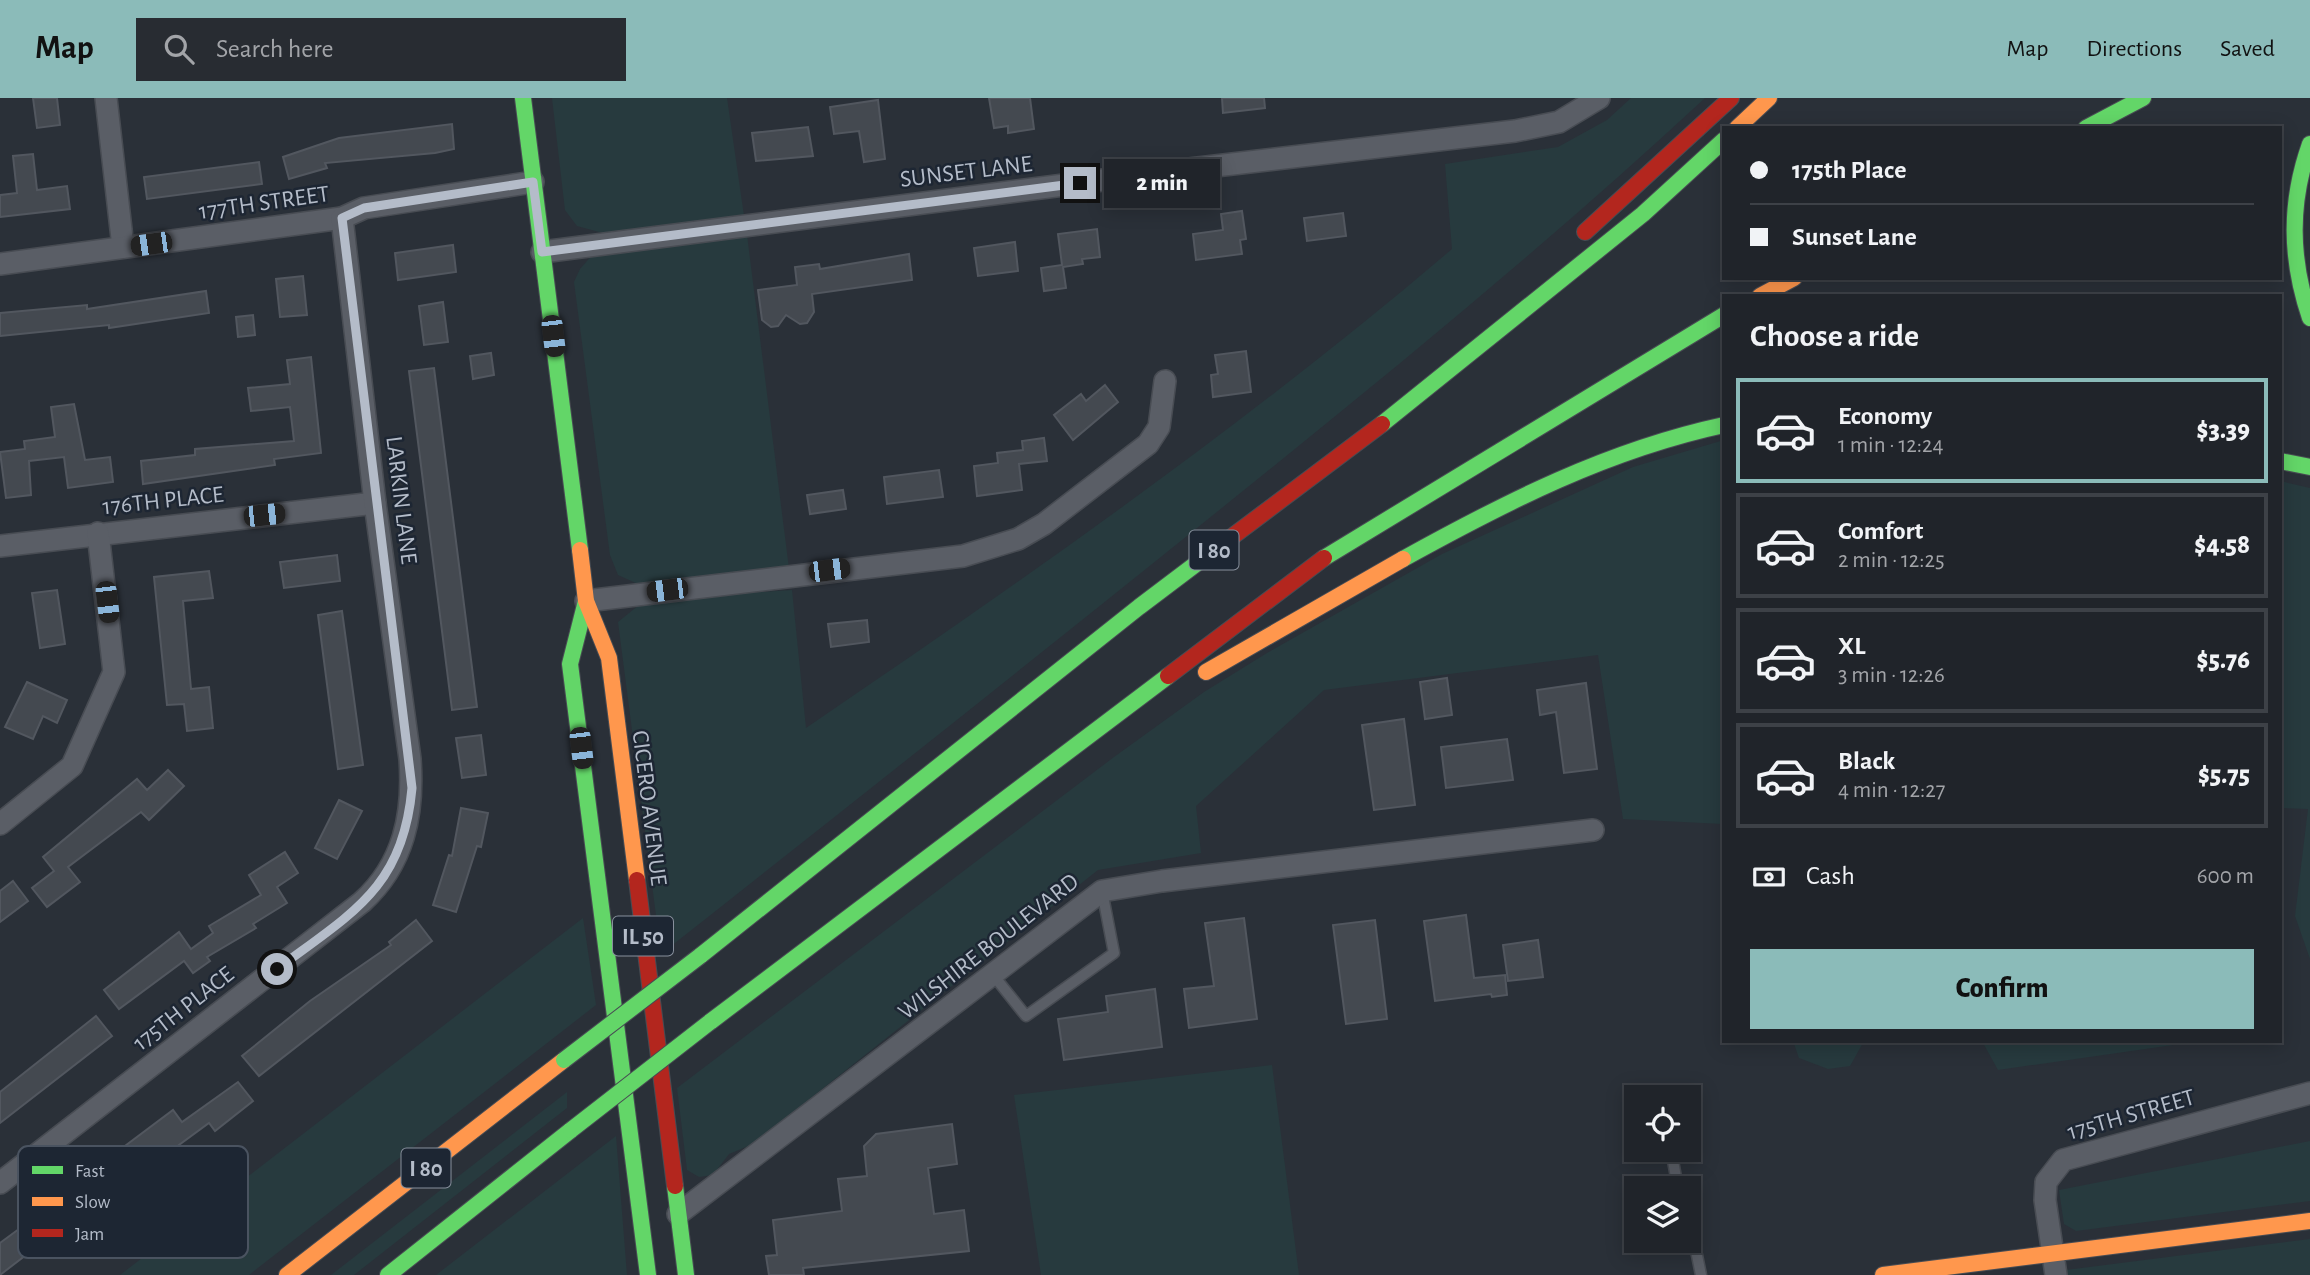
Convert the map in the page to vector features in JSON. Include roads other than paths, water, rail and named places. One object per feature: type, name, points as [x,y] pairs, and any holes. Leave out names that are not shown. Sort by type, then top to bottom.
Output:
[{"type":"main road","name":"CICERO AVENUE","points":[[523,98],[586,601],[609,658],[686,1275]]},
{"type":"main road","points":[[1577,239],[1731,98]]},
{"type":"main road","points":[[1739,126],[1769,98]]},
{"type":"main road","points":[[2090,126],[2143,98]]},
{"type":"main road","name":"I 80","points":[[288,1275],[700,956],[1139,607],[1429,389],[1643,214],[1722,141]]},
{"type":"main road","points":[[2310,144],[2300,177],[2292,226],[2297,281],[2310,318]]},
{"type":"main road","points":[[1764,294],[1790,280]]},
{"type":"main road","name":"I 80","points":[[387,1275],[710,1022],[1330,554],[1722,316]]},
{"type":"main road","points":[[1429,389],[1464,334]]},
{"type":"main road","points":[[1188,686],[1208,671],[1356,586],[1492,513],[1594,463],[1650,443],[1722,425]]},
{"type":"main road","points":[[2282,461],[2310,467]]},
{"type":"main road","name":"CICERO AVENUE","points":[[586,601],[570,664],[648,1275]]},
{"type":"main road","points":[[904,877],[1083,761]]},
{"type":"main road","points":[[1883,1275],[2054,1265],[2310,1221]]},
{"type":"street","points":[[106,98],[123,247]]},
{"type":"street","name":"SUNSET LANE","points":[[542,252],[1167,171],[1516,131],[1559,122],[1599,98]]},
{"type":"street","name":"177TH STREET","points":[[0,264],[342,218],[364,208],[533,182]]},
{"type":"street","name":"LARKIN LANE","points":[[342,218],[412,788]]},
{"type":"street","points":[[586,601],[963,556],[1018,539],[1044,524],[1148,444],[1159,427],[1165,381]]},
{"type":"street","name":"176TH PLACE","points":[[0,546],[375,503]]},
{"type":"street","points":[[0,824],[72,766],[114,672],[98,533]]},
{"type":"street","name":"175TH PLACE","points":[[48,1146],[380,886],[401,844],[409,820],[412,788]]},
{"type":"street","name":"WILSHIRE BOULEVARD","points":[[678,1214],[1102,891],[1162,881],[1593,830]]},
{"type":"street","name":"175TH STREET","points":[[2054,1265],[2045,1200],[2046,1182],[2063,1160],[2310,1093]]},
{"type":"street","name":"175TH PLACE","points":[[0,1183],[18,1169]]},
{"type":"lane","points":[[993,976],[1026,1016],[1114,953],[1102,891]]},
{"type":"lane","points":[[1697,1253],[1701,1275]]}]
